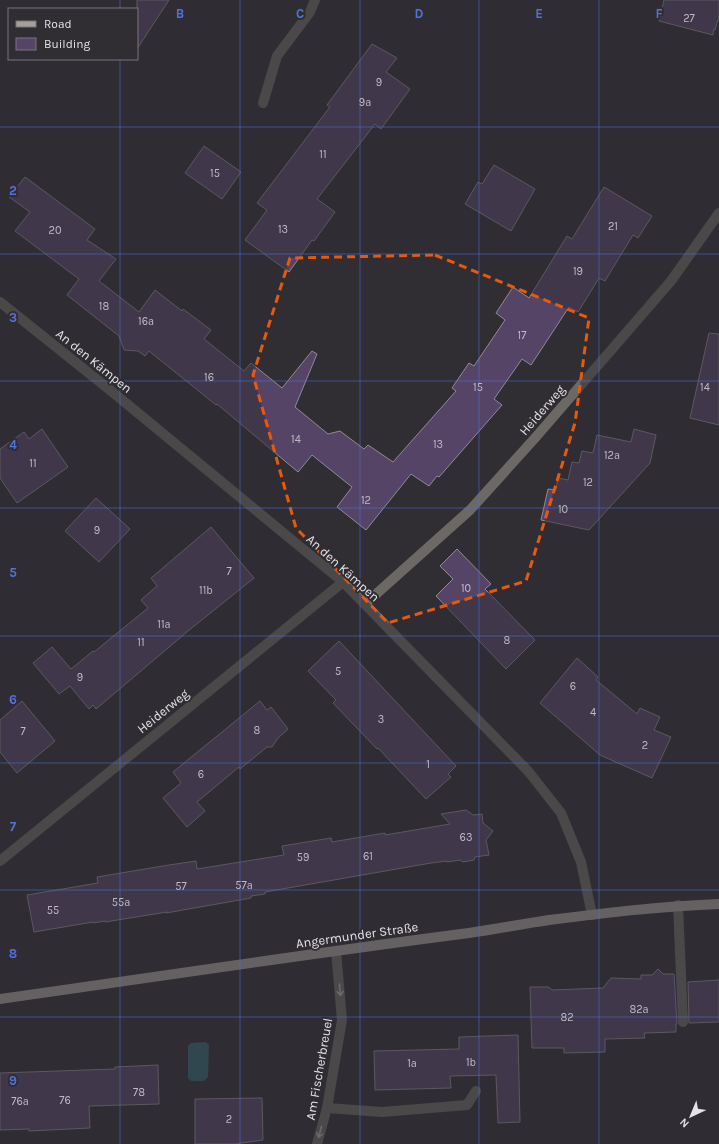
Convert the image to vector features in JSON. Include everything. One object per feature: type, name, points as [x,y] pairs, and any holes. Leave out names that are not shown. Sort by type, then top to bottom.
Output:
[{"type":"main road","name":"Angermunder Straße","points":[[0,999],[488,930],[547,920],[678,905],[719,904]]},
{"type":"street","points":[[263,103],[277,56],[310,12],[315,0]]},
{"type":"street","name":"Heiderweg","points":[[364,604],[470,510],[536,438],[671,281],[719,213]]},
{"type":"street","name":"An den Kämpen","points":[[0,302],[110,390],[343,582],[528,771],[561,813],[581,862],[592,915]]},
{"type":"street","name":"Heiderweg","points":[[0,861],[343,582]]},
{"type":"street","points":[[678,905],[682,1022]]},
{"type":"street","name":"Am Fischerbreuel","points":[[317,1144],[327,1108],[342,1020],[336,951]]},
{"type":"street","points":[[327,1108],[382,1112],[467,1105],[476,1091]]},
{"type":"highlighted area","points":[[435,255],[589,318],[575,423],[526,581],[388,623],[296,528],[253,375],[290,258]]},
{"type":"water","points":[[206,1042],[209,1045],[208,1077],[204,1081],[191,1081],[188,1078],[188,1046],[191,1043]]},
{"type":"building","points":[[137,0],[169,0],[138,47],[138,8]]},
{"type":"building","points":[[664,0],[719,0],[719,16],[713,35],[659,21]]},
{"type":"building","points":[[372,44],[397,58],[386,72],[410,89],[381,129],[375,124],[317,199],[335,212],[314,241],[312,240],[289,272],[245,240],[267,210],[257,203],[330,107],[327,105]]},
{"type":"building","points":[[204,146],[241,172],[222,199],[185,173]]},
{"type":"building","points":[[494,165],[535,189],[511,231],[465,204],[478,182],[482,184]]},
{"type":"building","points":[[25,177],[95,229],[87,240],[116,259],[99,281],[139,312],[155,290],[182,311],[183,309],[211,330],[204,339],[244,371],[251,363],[282,388],[312,351],[317,354],[295,407],[328,434],[340,431],[364,449],[368,445],[393,462],[456,391],[452,388],[469,363],[474,366],[505,320],[496,313],[513,287],[529,298],[567,236],[572,239],[604,187],[652,216],[638,238],[633,235],[605,281],[599,278],[578,312],[569,307],[531,365],[522,359],[494,399],[502,405],[439,477],[437,476],[429,486],[411,474],[366,530],[337,507],[352,487],[312,455],[298,472],[217,404],[216,405],[149,351],[145,356],[138,351],[124,350],[119,336],[67,295],[79,279],[15,231],[30,212],[9,197]]},
{"type":"building","points":[[709,333],[719,334],[719,425],[690,418]]},
{"type":"building","points":[[42,429],[68,467],[17,503],[0,478],[0,449],[24,432],[29,439]]},
{"type":"building","points":[[634,429],[656,435],[650,463],[589,530],[541,520],[548,489],[556,490],[558,478],[568,480],[572,462],[579,463],[582,451],[593,453],[597,435],[631,442]]},
{"type":"building","points":[[96,498],[130,529],[99,562],[65,531]]},
{"type":"building","points":[[211,527],[254,578],[188,631],[96,709],[93,705],[89,709],[70,686],[59,694],[33,663],[52,647],[71,669],[93,651],[94,652],[148,608],[141,600],[157,586],[151,578]]},
{"type":"building","points":[[457,549],[491,584],[485,589],[535,640],[506,669],[436,596],[453,579],[440,566]]},
{"type":"building","points":[[339,641],[456,766],[448,774],[451,777],[426,799],[333,703],[336,700],[308,671]]},
{"type":"building","points":[[577,658],[598,677],[596,680],[637,714],[640,708],[660,717],[654,730],[671,737],[652,778],[600,755],[540,703]]},
{"type":"building","points":[[22,701],[55,741],[17,773],[0,752],[0,720]]},
{"type":"building","points":[[260,701],[267,710],[271,707],[288,729],[278,738],[272,747],[267,747],[240,769],[239,767],[197,802],[205,811],[187,827],[163,798],[181,783],[173,772]]},
{"type":"building","points":[[466,810],[473,815],[482,814],[483,823],[493,831],[486,840],[489,855],[475,857],[474,860],[463,862],[460,860],[431,863],[265,892],[265,894],[251,896],[251,898],[166,913],[167,912],[105,922],[93,922],[34,932],[27,895],[98,883],[97,877],[196,861],[197,869],[284,855],[282,846],[331,838],[332,842],[450,824],[441,814]]},
{"type":"building","points":[[658,969],[663,974],[674,974],[677,1024],[676,1032],[644,1033],[645,1038],[605,1039],[605,1052],[564,1053],[564,1048],[532,1048],[530,987],[549,987],[552,990],[603,988],[611,978],[641,979],[641,975],[652,975]]},
{"type":"building","points":[[719,980],[719,1022],[689,1023],[688,982]]},
{"type":"building","points":[[518,1035],[520,1122],[498,1123],[496,1075],[450,1076],[451,1088],[375,1090],[374,1051],[459,1049],[459,1037]]},
{"type":"building","points":[[158,1065],[159,1104],[89,1106],[90,1128],[29,1131],[29,1129],[0,1130],[0,1073],[115,1069],[115,1067]]},
{"type":"building","points":[[262,1098],[263,1140],[235,1144],[195,1144],[195,1099]]}]
